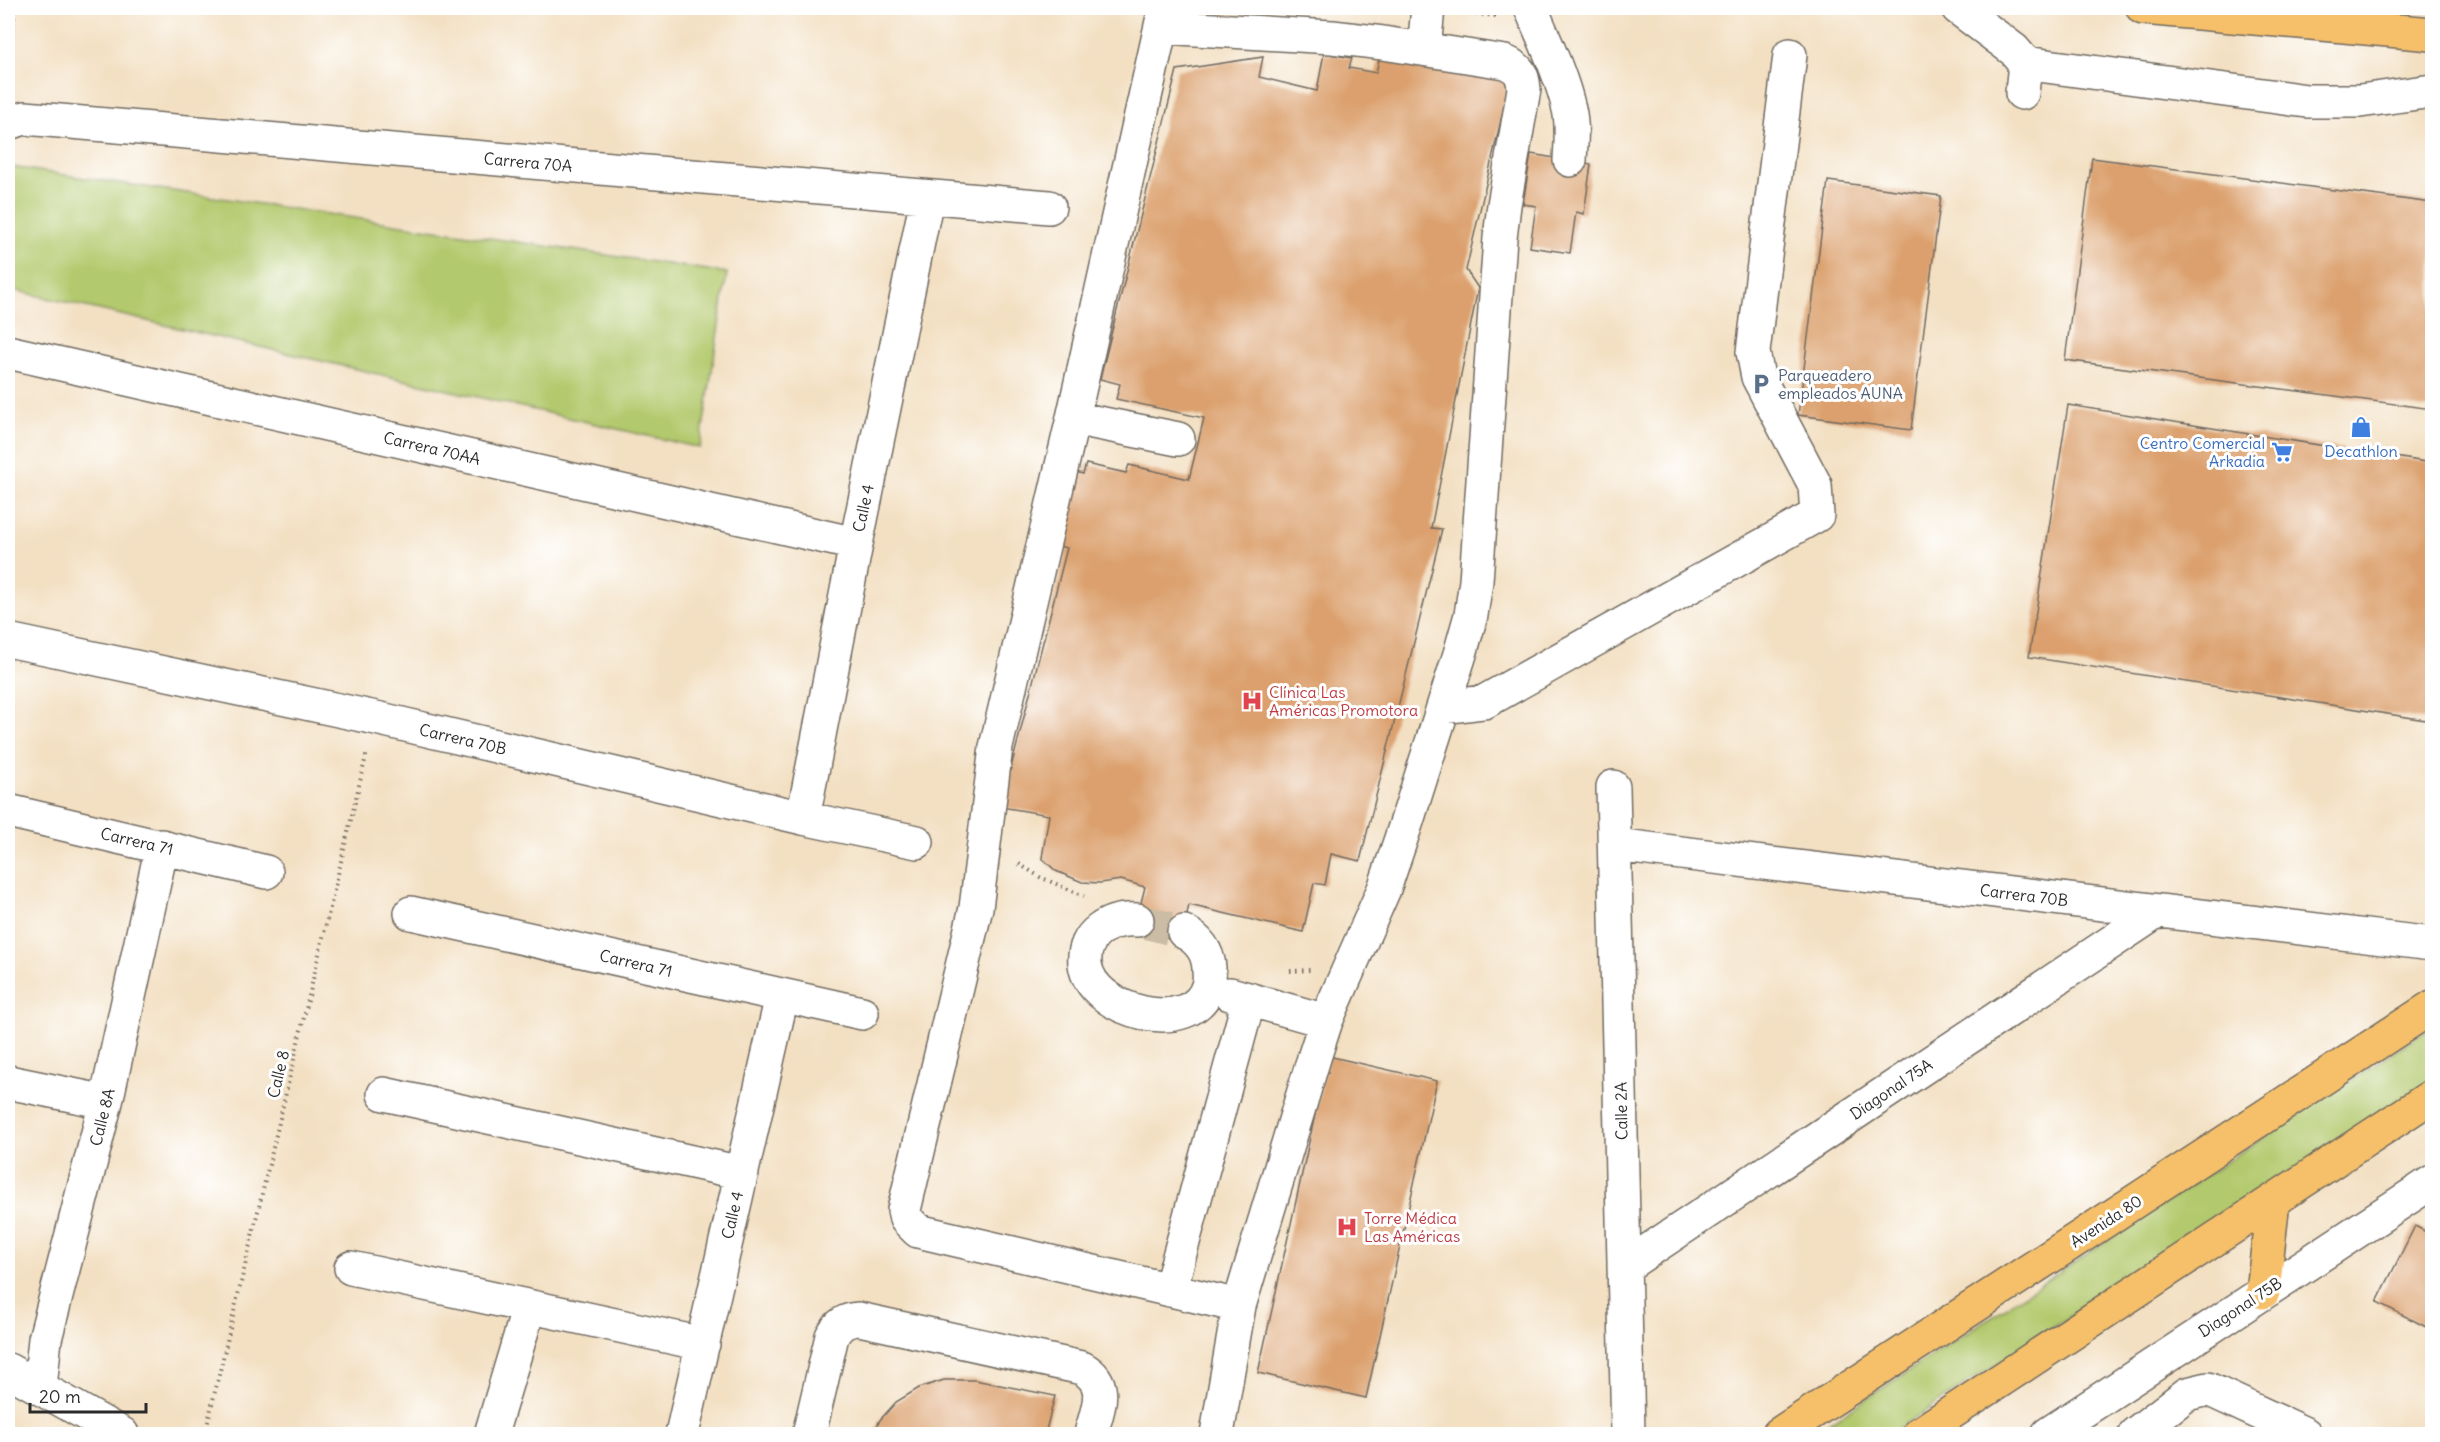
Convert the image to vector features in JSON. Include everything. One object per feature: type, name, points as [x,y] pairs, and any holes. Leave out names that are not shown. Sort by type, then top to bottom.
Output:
[{"type":"main road","points":[[2143,8],[2433,34]]},
{"type":"main road","name":"Avenida 80","points":[[1779,1434],[2433,1007]]},
{"type":"main road","points":[[1919,1434],[2433,1096]]},
{"type":"main road","points":[[2263,1292],[2273,1201]]},
{"type":"street","points":[[1424,49],[1428,8]]},
{"type":"street","points":[[1531,8],[1562,86],[1569,110],[1572,130],[1570,160]]},
{"type":"street","points":[[1958,8],[2014,50],[2024,78],[2307,101],[2360,101],[2433,91]]},
{"type":"street","points":[[1217,1434],[1239,1306],[1326,1021],[1384,889],[1444,707],[1471,615],[1476,581],[1500,238],[1524,89],[1523,77],[1516,67],[1505,62],[1424,49],[1164,17],[996,747],[976,908],[904,1210],[906,1219],[918,1231],[1239,1306]]},
{"type":"street","points":[[1444,707],[1484,702],[1817,515],[1815,485],[1758,377],[1753,352],[1790,55]]},
{"type":"street","name":"Carrera 70A","points":[[8,123],[25,118],[1049,207]]},
{"type":"street","name":"Calle 4","points":[[803,818],[927,198]]},
{"type":"street","name":"Carrera 70AA","points":[[8,352],[856,544]]},
{"type":"street","points":[[1073,418],[1178,439]]},
{"type":"street","name":"Carrera 70B","points":[[8,640],[376,718],[803,818],[917,842]]},
{"type":"street","name":"Calle 2A","points":[[1613,787],[1628,1434]]},
{"type":"street","name":"Carrera 71","points":[[8,811],[266,872]]},
{"type":"street","name":"Carrera 70B","points":[[1615,845],[2433,944]]},
{"type":"street","name":"Calle 8A","points":[[40,1387],[45,1339],[106,1102],[162,846]]},
{"type":"street","name":"Diagonal 75A","points":[[1624,1267],[2158,911]]},
{"type":"street","name":"Carrera 71","points":[[411,913],[862,1013]]},
{"type":"street","points":[[1137,920],[1121,919],[1110,923],[1094,935],[1085,955],[1086,967],[1098,990],[1113,1003],[1135,1011],[1156,1014],[1185,1011],[1197,1003],[1208,986],[1209,962],[1203,948],[1194,936],[1184,932]]},
{"type":"street","points":[[1208,986],[1326,1021]]},
{"type":"street","name":"Calle 4","points":[[682,1434],[782,996]]},
{"type":"street","points":[[1170,1290],[1249,999]]},
{"type":"street","points":[[8,1082],[106,1102]]},
{"type":"street","points":[[384,1094],[742,1173]]},
{"type":"street","name":"Diagonal 75B","points":[[2048,1434],[2433,1182]]},
{"type":"street","points":[[2403,1200],[2433,1212]]},
{"type":"street","points":[[351,1268],[703,1344]]},
{"type":"street","points":[[491,1434],[529,1307]]},
{"type":"street","points":[[809,1434],[832,1336],[838,1326],[847,1320],[860,1319],[1082,1368],[1093,1374],[1099,1384],[1100,1396],[1091,1434]]},
{"type":"street","points":[[8,1370],[122,1434]]},
{"type":"street","points":[[2135,1434],[2187,1394],[2208,1389],[2305,1434]]},
{"type":"path","points":[[8,90],[15,8]]},
{"type":"path","name":"Calle 8","points":[[205,1434],[376,718]]},
{"type":"path","points":[[983,856],[1013,860],[1040,877],[1073,893],[1093,898]]},
{"type":"green space","points":[[11,167],[727,273],[700,448],[8,289],[8,195]]},
{"type":"green space","points":[[2432,1027],[2432,1080],[1890,1434],[1813,1434]]},
{"type":"building","points":[[1381,51],[1511,77],[1466,270],[1478,288],[1431,528],[1442,529],[1360,861],[1331,854],[1325,885],[1314,883],[1303,932],[1189,905],[1181,942],[1134,930],[1145,887],[1121,880],[1100,883],[1082,882],[1056,871],[1042,858],[1049,815],[1001,807],[1067,548],[1059,546],[1076,472],[1083,474],[1086,464],[1126,473],[1129,465],[1189,479],[1204,418],[1116,399],[1120,384],[1100,379],[1177,70],[1263,57],[1259,77],[1317,91],[1324,53],[1352,58],[1349,68],[1376,73]]},
{"type":"building","points":[[1531,154],[1591,164],[1584,214],[1576,212],[1570,253],[1530,247],[1536,206],[1523,204]]},
{"type":"building","points":[[2092,158],[2432,203],[2432,409],[2065,360]]},
{"type":"building","points":[[1828,181],[1941,196],[1911,430],[1798,415]]},
{"type":"building","points":[[2068,405],[2432,463],[2432,721],[2029,657]]},
{"type":"building","name":"Torre Médica Las Américas","points":[[1328,1056],[1437,1081],[1366,1398],[1258,1373]]},
{"type":"building","points":[[2415,1226],[2432,1235],[2432,1330],[2377,1302]]},
{"type":"building","points":[[944,1380],[975,1380],[1055,1396],[1045,1434],[873,1434],[880,1420],[896,1402],[919,1388]]},
{"type":"tunnel","points":[[1137,920],[1184,932]]},
{"type":"place","name":"Parqueadero empleados AUNA","points":[[1761,384]]},
{"type":"place","name":"Decathlon","points":[[2361,427]]},
{"type":"place","name":"Centro Comercial Arkadia","points":[[2282,452]]},
{"type":"place","name":"Clínica Las Américas Promotora","points":[[1252,701]]},
{"type":"place","name":"Torre Médica Las Américas","points":[[1347,1227]]}]
